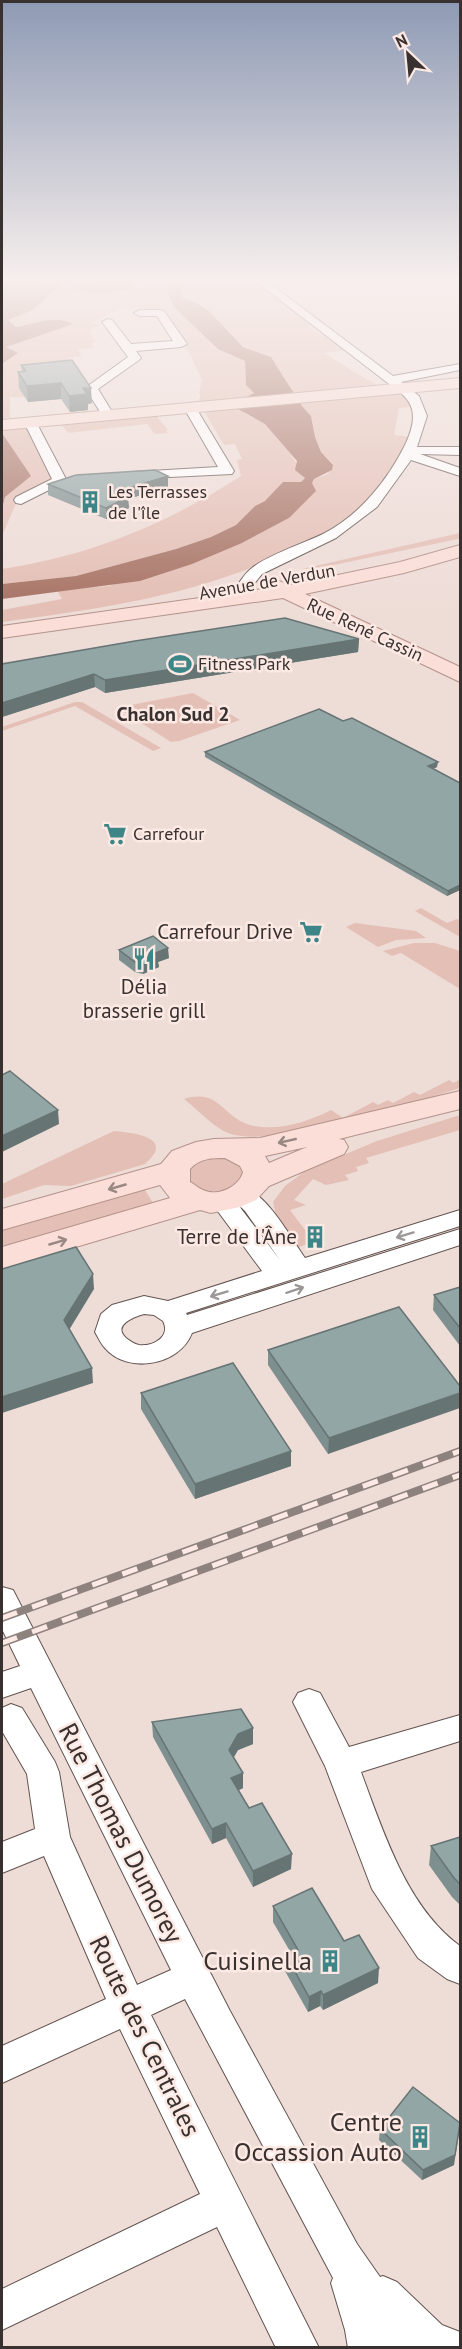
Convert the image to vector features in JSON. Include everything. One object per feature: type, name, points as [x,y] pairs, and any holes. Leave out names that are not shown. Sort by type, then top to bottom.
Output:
[{"type":"main road","points":[[2,425],[379,390]]},
{"type":"main road","name":"Avenue de Verdun","points":[[2,632],[272,585],[460,543]]},
{"type":"main road","name":"Avenue de Verdun","points":[[272,585],[350,579],[460,551]]},
{"type":"main road","points":[[346,612],[336,600],[335,591],[350,579]]},
{"type":"main road","name":"Rue René Cassin","points":[[272,585],[346,612],[460,666]]},
{"type":"main road","name":"Rue René Cassin","points":[[272,585],[460,675]]},
{"type":"main road","points":[[415,653],[460,666]]},
{"type":"main road","points":[[232,1149],[254,1161],[259,1170],[231,1194],[187,1195],[178,1188],[173,1172],[178,1162],[195,1151],[217,1148],[258,1148],[426,1110],[460,1100]]},
{"type":"main road","points":[[2,1258],[231,1194],[289,1164],[426,1110]]},
{"type":"main road","points":[[2,1220],[173,1172]]},
{"type":"street","points":[[92,390],[108,415]]},
{"type":"street","points":[[272,585],[321,541],[372,504],[408,454],[421,416],[416,399],[404,390]]},
{"type":"street","points":[[120,477],[223,473],[228,469],[190,408]]},
{"type":"street","points":[[21,500],[65,481],[30,422]]},
{"type":"street","points":[[408,454],[460,451]]},
{"type":"street","points":[[408,454],[460,472]]},
{"type":"street","points":[[231,1194],[288,1272]]},
{"type":"street","points":[[460,1218],[288,1272],[173,1318],[460,1238]]},
{"type":"street","name":"Rue Thomas Dumorey","points":[[2,1599],[194,1977],[343,2258],[405,2348]]},
{"type":"street","points":[[6,1702],[39,1672]]},
{"type":"street","name":"Route des Centrales","points":[[6,1702],[43,1772],[53,1837],[128,2007],[298,2348]]},
{"type":"street","points":[[309,1702],[341,1764],[384,1878],[431,1946],[460,1967]]},
{"type":"street","points":[[341,1764],[460,1728]]},
{"type":"street","points":[[2,1858],[53,1837]]},
{"type":"street","points":[[2,2065],[194,1977]]},
{"type":"street","points":[[2,2310],[226,2202]]},
{"type":"street","points":[[343,2258],[429,2341],[448,2348]]},
{"type":"street","name":"Rue Thomas Dumorey","points":[[343,2258],[366,2330],[369,2348]]},
{"type":"shaded area","points":[[2,390],[20,390],[25,397],[10,397],[10,418],[2,419]]},
{"type":"shaded area","points":[[200,390],[251,390],[254,393],[239,401],[197,402],[201,397]]},
{"type":"shaded area","points":[[251,390],[292,390],[311,416],[321,452],[333,465],[332,470],[314,479],[312,483],[316,491],[289,518],[242,543],[192,564],[140,581],[2,599],[2,584],[76,576],[176,549],[211,537],[236,525],[255,506],[265,501],[283,482],[301,482],[305,478],[295,470],[297,461],[265,424],[238,409],[239,401],[254,393]]},
{"type":"shaded area","points":[[292,390],[387,390],[409,400],[410,407],[399,408],[394,435],[412,437],[385,481],[356,512],[315,538],[283,554],[215,581],[181,591],[110,606],[2,622],[2,610],[62,599],[57,590],[109,586],[242,543],[289,518],[314,479],[328,474],[333,464],[321,452],[311,416]]},
{"type":"shaded area","points":[[239,405],[247,414],[271,429],[282,441],[305,478],[301,482],[283,482],[266,501],[255,506],[236,525],[211,537],[176,549],[76,576],[2,584],[2,569],[66,556],[126,536],[185,509],[241,476],[237,460],[242,459],[235,444],[224,445],[204,411]]},
{"type":"shaded area","points":[[156,415],[168,433],[155,434],[147,424],[68,433],[62,425]]},
{"type":"shaded area","points":[[27,428],[54,480],[17,501],[2,536],[2,509],[5,497],[2,430]]},
{"type":"shaded area","points":[[2,433],[31,476],[5,497],[2,509]]},
{"type":"shaded area","points":[[460,533],[458,539],[324,567],[302,569]]},
{"type":"shaded area","points":[[193,693],[240,720],[171,742],[124,712],[131,705]]},
{"type":"shaded area","points":[[75,702],[82,702],[161,748],[153,751],[75,706],[2,731],[2,727]]},
{"type":"shaded area","points":[[421,908],[447,923],[457,919],[460,921],[460,937],[415,911]]},
{"type":"shaded area","points":[[355,923],[416,931],[426,938],[396,940],[378,947],[346,927]]},
{"type":"shaded area","points":[[414,943],[435,943],[460,951],[460,989],[401,953],[392,956],[383,951]]},
{"type":"shaded area","points":[[460,1079],[460,1088],[409,1104],[309,1130],[277,1135],[249,1137],[228,1133],[184,1099],[206,1097],[241,1121],[250,1125],[270,1127],[292,1125],[331,1110],[343,1118],[373,1102],[378,1105],[388,1100],[393,1103],[414,1092],[420,1095],[449,1080],[454,1083]]},
{"type":"shaded area","points":[[460,1115],[460,1130],[366,1158],[369,1163],[356,1167],[358,1171],[345,1175],[349,1180],[326,1185],[313,1179],[294,1200],[306,1205],[290,1210],[314,1242],[296,1248],[277,1220],[273,1202],[285,1186],[305,1171],[377,1141]]},
{"type":"shaded area","points":[[114,1131],[149,1138],[154,1142],[156,1148],[153,1155],[145,1164],[71,1186],[44,1185],[2,1199],[2,1184]]},
{"type":"shaded area","points":[[218,1156],[243,1163],[248,1181],[218,1193],[211,1193],[188,1181],[189,1169],[200,1159]]},
{"type":"shaded area","points":[[141,1184],[155,1206],[2,1251],[2,1226]]},
{"type":"building","points":[[65,390],[84,390],[87,394],[69,396]]},
{"type":"building","points":[[155,470],[168,476],[119,491],[128,497],[106,508],[48,484],[76,475]]},
{"type":"building","points":[[285,618],[359,639],[105,680],[94,674],[2,703],[2,664]]},
{"type":"building","points":[[319,709],[343,721],[352,718],[438,762],[428,766],[460,783],[460,885],[448,891],[205,752]]},
{"type":"building","points":[[153,936],[168,948],[153,954],[158,957],[143,964],[135,962],[119,950]]},
{"type":"building","points":[[10,1071],[58,1110],[2,1136],[2,1075]]},
{"type":"building","points":[[76,1247],[93,1274],[64,1320],[92,1368],[2,1397],[2,1269]]},
{"type":"building","points":[[460,1287],[460,1328],[434,1295]]},
{"type":"building","points":[[399,1307],[460,1386],[460,1393],[329,1438],[268,1350]]},
{"type":"building","points":[[233,1363],[291,1451],[195,1484],[141,1393]]},
{"type":"building","points":[[241,1709],[253,1728],[238,1734],[229,1750],[243,1773],[231,1778],[249,1808],[262,1803],[292,1854],[253,1871],[226,1823],[212,1829],[152,1722]]},
{"type":"building","points":[[460,1837],[460,1884],[431,1846]]},
{"type":"building","name":"Cuisinella","points":[[312,1888],[344,1941],[359,1935],[379,1968],[323,1995],[321,1991],[309,1997],[286,1955],[298,1950],[273,1906]]},
{"type":"building","name":"Centre Occassion Auto","points":[[413,2087],[460,2123],[455,2155],[423,2170],[380,2129]]},
{"type":"railway","points":[[2,1618],[460,1451]]},
{"type":"railway","points":[[2,1643],[460,1475]]},
{"type":"place","name":"Les Terrasses de l'île","points":[[90,502]]},
{"type":"place","name":"Fitness Park","points":[[180,664]]},
{"type":"place","name":"Carrefour","points":[[115,834]]},
{"type":"place","name":"Carrefour Drive","points":[[311,932]]},
{"type":"place","name":"Délia brasserie grill","points":[[144,959]]},
{"type":"place","name":"Terre de l'Âne","points":[[315,1237]]},
{"type":"place","name":"Cuisinella","points":[[330,1961]]},
{"type":"place","name":"Centre Occassion Auto","points":[[420,2137]]},
{"type":"district","name":"Chalon Sud 2","points":[[173,714]]}]
